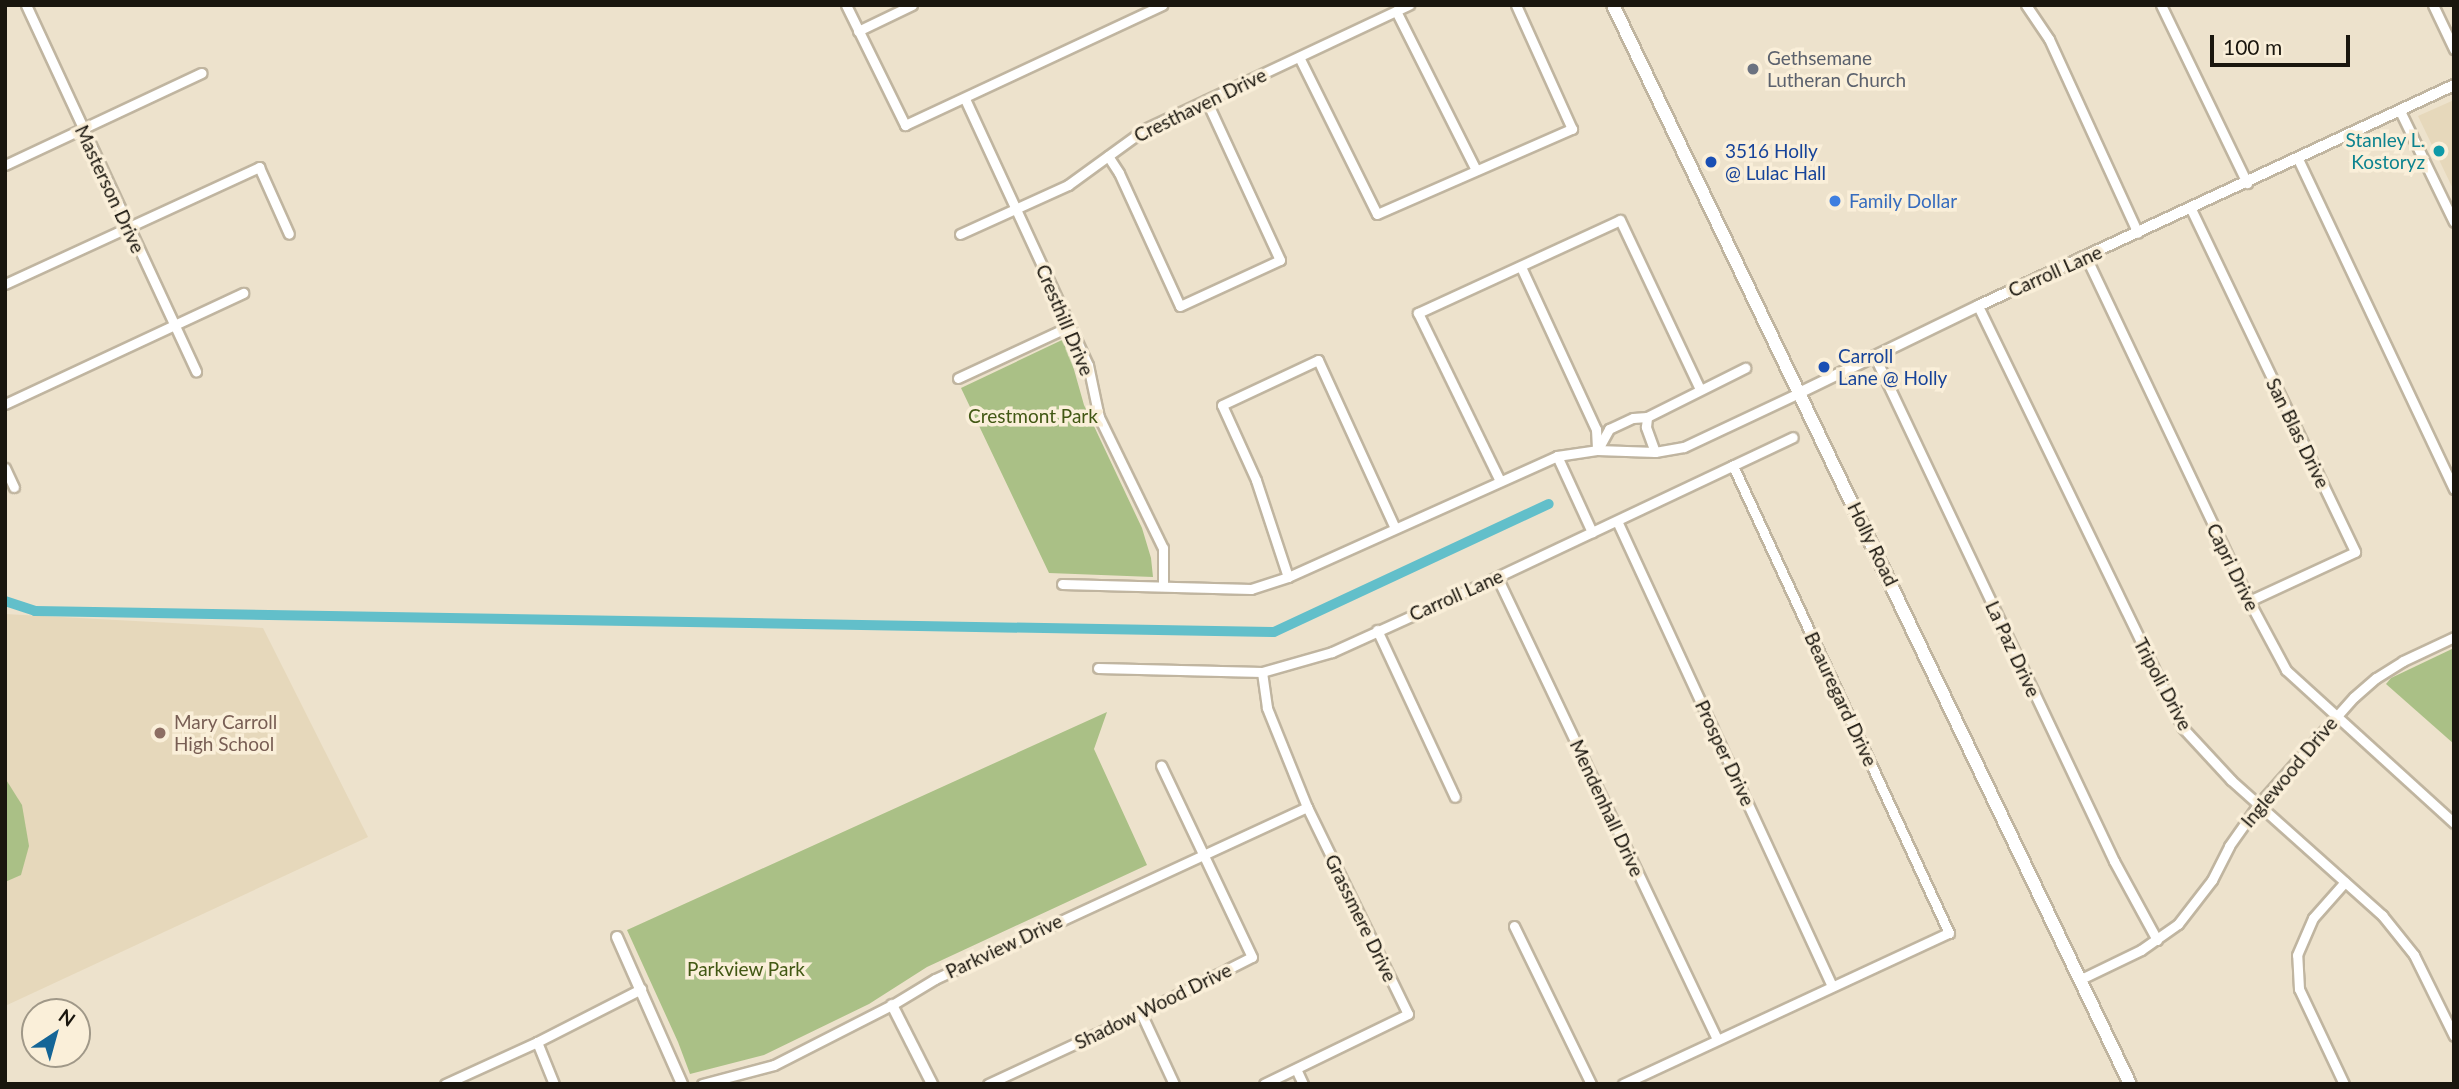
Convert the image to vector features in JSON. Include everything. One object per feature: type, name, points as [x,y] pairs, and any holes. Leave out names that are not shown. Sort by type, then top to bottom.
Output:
[{"type":"main road","name":"Holly Road","points":[[1613,5],[1801,392],[2130,1084]]},
{"type":"street","name":"Masterson Drive","points":[[26,5],[196,373]]},
{"type":"street","points":[[846,5],[905,125],[1162,5]]},
{"type":"street","points":[[858,31],[912,5]]},
{"type":"street","name":"Cresthaven Drive","points":[[960,234],[1068,185],[1145,129],[1409,5]]},
{"type":"street","points":[[1299,57],[1377,214],[1572,129],[1516,5]]},
{"type":"street","points":[[2026,5],[2049,39],[2138,233]]},
{"type":"street","points":[[2161,5],[2247,183]]},
{"type":"street","points":[[2433,5],[2454,49]]},
{"type":"street","points":[[1396,11],[1476,170]]},
{"type":"street","points":[[5,165],[201,73]]},
{"type":"street","name":"Carroll Lane","points":[[1062,584],[1163,584],[1251,589],[1288,577],[1557,456],[1597,450],[1655,452],[1684,447],[1978,306],[2454,85]]},
{"type":"street","name":"Cresthill Drive","points":[[965,99],[1088,365],[1100,417],[1163,548],[1163,584]]},
{"type":"street","points":[[1108,156],[1119,173],[1180,306],[1280,260],[1206,100]]},
{"type":"street","points":[[2400,111],[2454,222]]},
{"type":"street","points":[[2298,159],[2454,489]]},
{"type":"street","points":[[5,285],[259,167],[289,234]]},
{"type":"street","name":"San Blas Drive","points":[[2191,209],[2355,552],[2249,601]]},
{"type":"street","points":[[1500,481],[1418,313],[1620,220],[1700,389]]},
{"type":"street","name":"Capri Drive","points":[[2086,257],[2249,601],[2286,670],[2454,823]]},
{"type":"street","points":[[1521,267],[1596,429],[1597,450]]},
{"type":"street","points":[[5,404],[243,293]]},
{"type":"street","name":"Tripoli Drive","points":[[1978,306],[2182,727],[2258,805],[2382,915],[2414,955],[2454,1036]]},
{"type":"street","points":[[958,377],[1070,326]]},
{"type":"street","name":"La Paz Drive","points":[[1874,355],[2114,861],[2157,940]]},
{"type":"street","points":[[1288,577],[1256,480],[1222,405],[1318,360],[1395,528]]},
{"type":"street","points":[[1597,450],[1609,429],[1633,418],[1647,417],[1745,368]]},
{"type":"street","points":[[1647,417],[1646,427],[1655,452]]},
{"type":"street","name":"Carroll Lane","points":[[1098,667],[1262,671],[1332,652],[1497,578],[1793,437]]},
{"type":"street","points":[[1557,456],[1592,532]]},
{"type":"street","name":"Beauregard Drive","points":[[1733,466],[1949,933],[1832,986]]},
{"type":"street","points":[[5,468],[14,487]]},
{"type":"street","name":"Prosper Drive","points":[[1617,521],[1832,986]]},
{"type":"street","name":"Mendenhall Drive","points":[[1497,578],[1717,1039]]},
{"type":"street","points":[[1377,630],[1455,797]]},
{"type":"street","name":"Inglewood Drive","points":[[2081,979],[2157,940],[2197,902],[2258,805],[2335,717],[2376,678],[2454,637]]},
{"type":"street","name":"Grassmere Drive","points":[[1262,671],[1267,708],[1307,807],[1408,1014],[1264,1084]]},
{"type":"street","points":[[1161,765],[1203,855]]},
{"type":"street","name":"Parkview Drive","points":[[702,1084],[774,1065],[891,1005],[935,979],[1307,807]]},
{"type":"street","name":"Shadow Wood Drive","points":[[988,1084],[1141,1013],[1252,957],[1203,855]]},
{"type":"street","points":[[2344,1084],[2299,989],[2297,955],[2313,919],[2345,882]]},
{"type":"street","points":[[1514,926],[1591,1084]]},
{"type":"street","points":[[617,937],[682,1084]]},
{"type":"street","points":[[1623,1084],[1832,986]]},
{"type":"street","points":[[445,1084],[537,1042],[641,989]]},
{"type":"street","points":[[891,1005],[932,1084]]},
{"type":"street","points":[[1141,1013],[1174,1084]]},
{"type":"street","points":[[537,1042],[554,1084]]},
{"type":"street","points":[[1296,1069],[1303,1084]]},
{"type":"shaded area","points":[[2454,100],[2454,191],[2418,116]]},
{"type":"shaded area","name":"Mary Carroll High School","points":[[5,614],[263,628],[368,837],[5,1006]]},
{"type":"green space","name":"Crestmont Park","points":[[1062,340],[1071,359],[1084,405],[1142,528],[1151,558],[1153,577],[1049,573],[961,388]]},
{"type":"green space","points":[[2454,648],[2454,744],[2386,684],[2391,678]]},
{"type":"green space","name":"Parkview Park","points":[[1107,712],[1094,749],[1147,865],[927,967],[869,1004],[764,1055],[690,1074],[627,930]]},
{"type":"green space","points":[[5,778],[22,805],[29,846],[21,875],[5,882]]},
{"type":"waterway","points":[[5,601],[35,611],[1274,632],[1549,504]]},
{"type":"place","name":"Gethsemane Lutheran Church","points":[[1753,69]]},
{"type":"place","name":"Stanley L. Kostoryz","points":[[2439,151]]},
{"type":"place","name":"3516 Holly @ Lulac Hall","points":[[1711,162]]},
{"type":"place","name":"Family Dollar","points":[[1835,201]]},
{"type":"place","name":"Carroll Lane @ Holly","points":[[1824,367]]},
{"type":"place","name":"Mary Carroll High School","points":[[160,733]]}]
